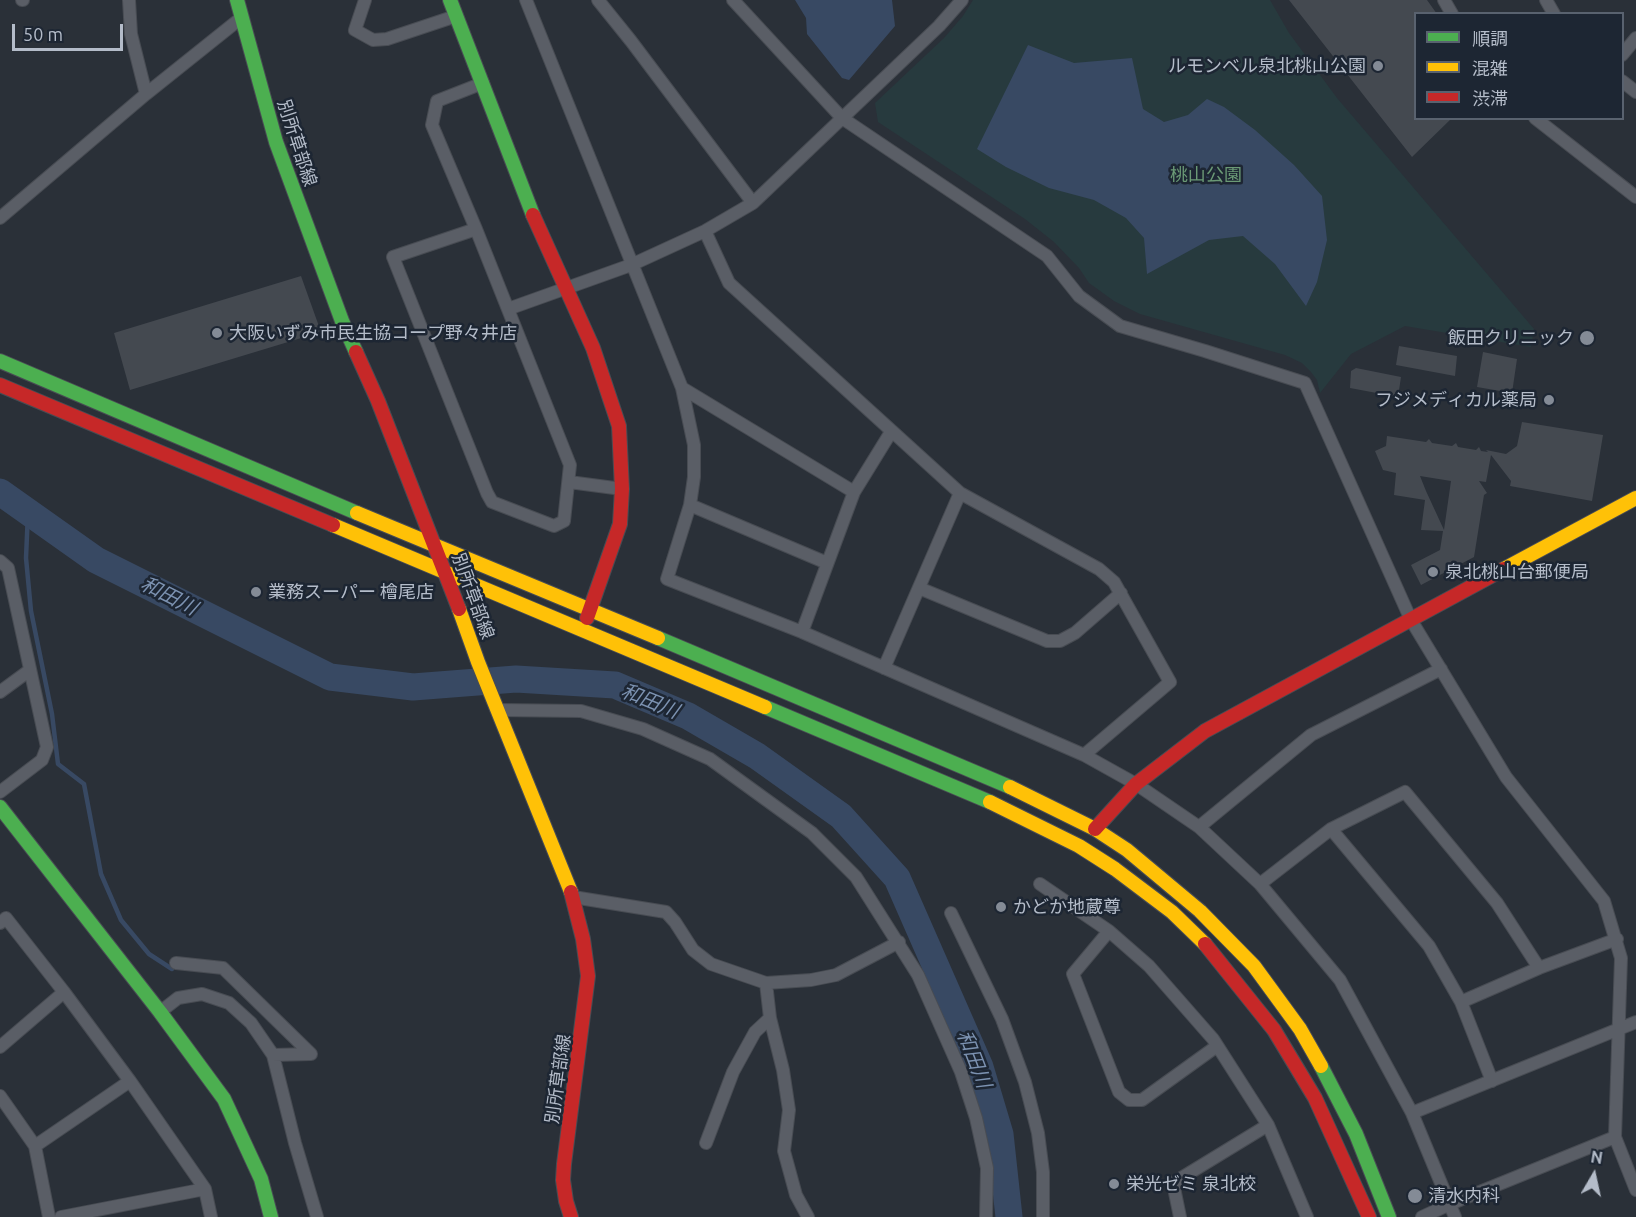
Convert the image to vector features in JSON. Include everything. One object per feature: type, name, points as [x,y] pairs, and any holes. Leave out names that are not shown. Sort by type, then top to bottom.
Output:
[{"type":"street","points":[[129,0],[131,34],[146,93]]},
{"type":"street","name":"別所草部線","points":[[237,0],[276,142],[342,321],[378,401],[446,572],[478,662],[573,897],[583,939],[588,976],[564,1164],[563,1180],[571,1217]]},
{"type":"street","points":[[365,0],[355,30],[373,40],[387,39],[456,16]]},
{"type":"street","points":[[450,0],[539,231],[593,348],[619,426],[622,489],[620,524],[582,630]]},
{"type":"street","points":[[526,0],[682,388],[694,445],[694,477],[690,505],[667,579],[801,632],[1084,755],[1136,784],[1199,827],[1260,884],[1340,980],[1412,1113],[1455,1217]]},
{"type":"street","points":[[598,0],[753,203]]},
{"type":"street","points":[[733,0],[842,118],[1047,256],[1079,296],[1120,326],[1305,383],[1412,620],[1506,777],[1604,901],[1621,958],[1615,1137],[1636,1190]]},
{"type":"street","points":[[508,309],[631,265],[705,231],[753,203],[939,26],[962,0]]},
{"type":"street","points":[[0,218],[146,93],[241,18]]},
{"type":"street","points":[[1624,54],[1636,39]]},
{"type":"street","points":[[1624,82],[1636,92]]},
{"type":"street","points":[[476,229],[393,257],[492,502],[554,526],[564,521],[570,465],[476,229],[432,125],[437,101],[483,83]]},
{"type":"street","points":[[1538,120],[1636,197]]},
{"type":"street","points":[[705,231],[729,283],[960,493],[1099,569],[1114,582],[1170,682],[1084,755]]},
{"type":"street","points":[[0,361],[984,776],[1095,829],[1126,850],[1200,911],[1254,966],[1300,1029],[1330,1082],[1356,1134],[1389,1217]]},
{"type":"street","points":[[0,385],[953,786],[1015,813],[1079,846],[1115,869],[1172,912],[1212,951],[1275,1030],[1315,1098],[1369,1217]]},
{"type":"street","points":[[682,388],[854,492]]},
{"type":"street","points":[[801,632],[854,492],[891,432]]},
{"type":"street","points":[[569,483],[622,489]]},
{"type":"street","points":[[885,668],[960,493]]},
{"type":"street","points":[[1079,846],[1136,784],[1205,731],[1636,498]]},
{"type":"street","points":[[690,505],[827,563]]},
{"type":"street","points":[[0,561],[8,568],[47,747],[42,760],[0,792]]},
{"type":"street","points":[[919,588],[1047,641],[1060,641],[1075,633],[1121,593]]},
{"type":"street","points":[[1199,827],[1311,735],[1441,669]]},
{"type":"street","points":[[0,692],[30,670]]},
{"type":"street","points":[[497,707],[581,711],[643,729],[710,759],[812,833],[856,877],[918,975],[961,1072],[976,1118],[987,1168],[986,1217]]},
{"type":"street","points":[[1260,884],[1331,829],[1406,792],[1497,903],[1539,968]]},
{"type":"street","points":[[0,807],[160,1012],[224,1099],[261,1179],[271,1217]]},
{"type":"street","points":[[1331,829],[1429,946],[1461,1002],[1492,1081]]},
{"type":"street","points":[[1040,884],[1109,931],[1149,966],[1217,1046],[1268,1125],[1305,1216]]},
{"type":"street","points":[[573,897],[666,912],[693,950],[711,964],[766,983],[811,980],[836,975],[899,942]]},
{"type":"street","points":[[951,913],[1002,1019],[1025,1082],[1038,1133],[1043,1172],[1043,1217]]},
{"type":"street","points":[[0,923],[6,918],[130,1081],[205,1189],[211,1217]]},
{"type":"street","points":[[1109,931],[1073,974],[1119,1092],[1129,1100],[1142,1100],[1217,1046]]},
{"type":"street","points":[[1461,1002],[1539,968],[1617,939]]},
{"type":"street","points":[[176,963],[223,968],[311,1054],[273,1055]]},
{"type":"street","points":[[766,983],[770,1018],[783,1071],[789,1110],[784,1151],[796,1195],[808,1217]]},
{"type":"street","points":[[0,1047],[64,992]]},
{"type":"street","points":[[160,1012],[178,998],[202,994],[229,1004],[251,1023],[273,1055],[295,1143],[317,1217]]},
{"type":"street","points":[[706,1143],[734,1072],[755,1032],[770,1018]]},
{"type":"street","points":[[1412,1113],[1636,1022]]},
{"type":"street","points":[[35,1146],[130,1081]]},
{"type":"street","points":[[0,1096],[35,1146],[49,1217]]},
{"type":"street","points":[[1180,1217],[1173,1183],[1268,1125]]},
{"type":"street","points":[[1422,1217],[1615,1137]]},
{"type":"street","points":[[61,1217],[205,1189]]},
{"type":"green space","name":"桃山公園","points":[[973,0],[1270,0],[1289,33],[1337,98],[1534,329],[1531,347],[1405,326],[1351,354],[1320,393],[1317,380],[1311,372],[1302,363],[1285,355],[1140,314],[1114,301],[1089,283],[1079,268],[1054,242],[1025,219],[878,122],[875,103],[944,38]]},
{"type":"water","points":[[795,0],[892,0],[895,26],[849,80],[842,78],[807,34],[806,18]]},
{"type":"water","points":[[1028,45],[1074,63],[1132,58],[1143,109],[1164,122],[1188,115],[1207,99],[1224,107],[1255,130],[1294,165],[1322,196],[1327,240],[1317,282],[1306,306],[1275,264],[1243,236],[1209,240],[1147,274],[1144,238],[1126,218],[1094,200],[1049,188],[1006,167],[977,149]]},
{"type":"building","name":"ルモンベル泉北桃山公園","points":[[1289,0],[1427,0],[1436,12],[1414,12],[1414,120],[1450,120],[1412,157]]},
{"type":"building","name":"大阪いずみ市民生協コープ野々井店","points":[[301,276],[321,332],[130,390],[114,333]]},
{"type":"building","points":[[1399,346],[1457,356],[1455,376],[1396,365]]},
{"type":"building","points":[[1483,352],[1517,359],[1512,393],[1477,387]]},
{"type":"building","points":[[1356,368],[1401,377],[1398,397],[1350,388],[1351,371]]},
{"type":"building","points":[[1522,422],[1603,435],[1592,501],[1510,486],[1511,481],[1491,455],[1486,482],[1479,481],[1487,493],[1484,495],[1474,557],[1421,585],[1411,565],[1440,550],[1443,531],[1421,530],[1425,500],[1394,495],[1396,473],[1383,470],[1375,451],[1386,446],[1387,436],[1426,442],[1429,439],[1432,443],[1452,446],[1456,443],[1458,447],[1476,450],[1479,447],[1481,451],[1506,454],[1517,446]],"holes":[[[1420,476],[1451,481],[1444,530]]]},
{"type":"waterway","name":"和田川","points":[[0,492],[96,560],[330,677],[413,687],[516,679],[615,685],[688,716],[757,756],[841,816],[897,878],[980,1067],[1000,1134],[1009,1217]]},
{"type":"waterway","points":[[28,512],[26,558],[31,611],[52,714],[58,764],[84,784],[101,874],[121,920],[149,954],[172,969]]},
{"type":"traffic: fast","points":[[237,0],[276,142],[342,321],[356,352]]},
{"type":"traffic: fast","points":[[450,0],[533,215]]},
{"type":"traffic: fast","points":[[0,361],[357,513]]},
{"type":"traffic: fast","points":[[658,638],[1010,787]]},
{"type":"traffic: fast","points":[[765,707],[990,802]]},
{"type":"traffic: fast","points":[[0,807],[160,1012],[224,1099],[261,1179],[271,1217]]},
{"type":"traffic: fast","points":[[1321,1066],[1356,1134],[1389,1217]]},
{"type":"traffic: slow","points":[[1504,569],[1636,498]]},
{"type":"traffic: slow","points":[[357,513],[658,638]]},
{"type":"traffic: slow","points":[[333,525],[765,707]]},
{"type":"traffic: slow","points":[[459,609],[478,662],[571,892]]},
{"type":"traffic: slow","points":[[1010,787],[1095,829],[1127,850],[1200,911],[1254,966],[1300,1029],[1321,1066]]},
{"type":"traffic: slow","points":[[990,802],[1079,846],[1115,869],[1172,912],[1205,944]]},
{"type":"traffic: jam","points":[[533,215],[593,348],[619,426],[622,489],[620,524],[587,618]]},
{"type":"traffic: jam","points":[[356,352],[378,401],[459,609]]},
{"type":"traffic: jam","points":[[0,385],[333,525]]},
{"type":"traffic: jam","points":[[1095,829],[1136,784],[1205,731],[1504,569]]},
{"type":"traffic: jam","points":[[571,892],[583,939],[588,976],[564,1164],[563,1180],[571,1217]]},
{"type":"traffic: jam","points":[[1205,944],[1274,1030],[1315,1098],[1369,1217]]},
{"type":"place","name":"ルモンベル泉北桃山公園","points":[[1378,66]]},
{"type":"place","name":"大阪いずみ市民生協コープ野々井店","points":[[217,333]]},
{"type":"place","name":"飯田クリニック","points":[[1587,338]]},
{"type":"place","name":"フジメディカル薬局","points":[[1549,400]]},
{"type":"place","name":"泉北桃山台郵便局","points":[[1433,572]]},
{"type":"place","name":"業務スーパー 檜尾店","points":[[256,592]]},
{"type":"place","name":"かどか地蔵尊","points":[[1001,907]]},
{"type":"place","name":"栄光ゼミ 泉北校","points":[[1114,1184]]},
{"type":"place","name":"清水内科","points":[[1415,1196]]}]
